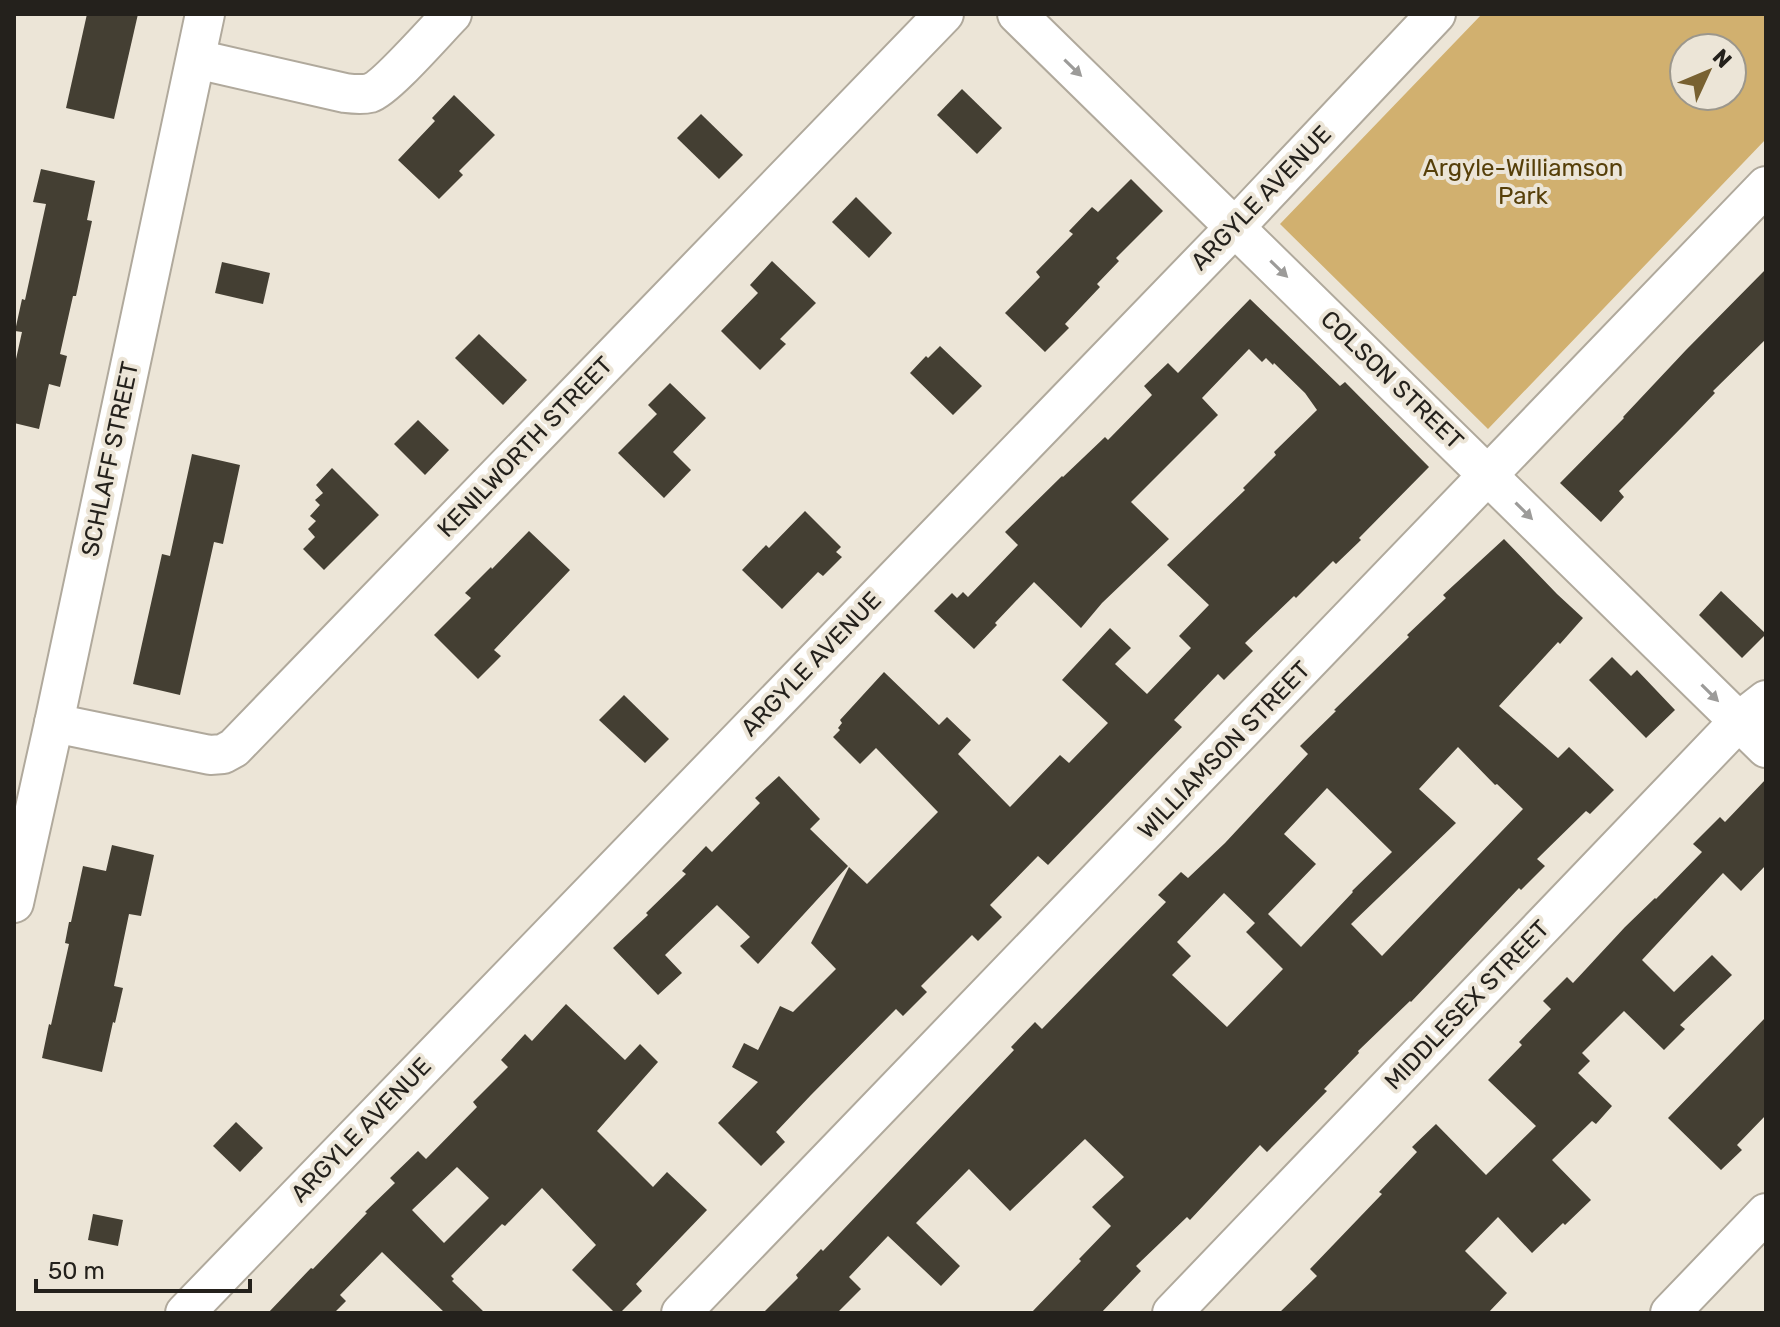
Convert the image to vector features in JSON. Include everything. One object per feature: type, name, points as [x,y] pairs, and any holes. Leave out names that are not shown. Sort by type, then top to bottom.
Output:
[{"type":"street","name":"SCHLAFF STREET","points":[[14,903],[19,856],[54,723],[205,14]]},
{"type":"street","points":[[196,59],[345,93],[372,92],[452,14]]},
{"type":"street","name":"KENILWORTH STREET","points":[[54,723],[210,755],[223,754],[234,748],[944,14]]},
{"type":"street","name":"COLSON STREET","points":[[1017,14],[1488,475],[1752,710],[1766,748]]},
{"type":"street","name":"ARGYLE AVENUE","points":[[185,1313],[1235,227],[1436,14]]},
{"type":"street","name":"WILLIAMSON STREET","points":[[681,1313],[1766,186]]},
{"type":"street","name":"MIDDLESEX STREET","points":[[1172,1313],[1752,710]]},
{"type":"street","points":[[1670,1313],[1766,1213]]},
{"type":"green space","name":"Argyle-Williamson Park","points":[[1482,14],[1766,14],[1766,139],[1488,429],[1280,224]]},
{"type":"building","points":[[87,14],[138,14],[114,119],[66,108]]},
{"type":"building","points":[[962,89],[1002,128],[977,154],[937,115]]},
{"type":"building","points":[[454,95],[495,135],[459,171],[463,175],[439,199],[398,160],[435,121],[432,118]]},
{"type":"building","points":[[701,114],[743,155],[719,179],[677,138]]},
{"type":"building","points":[[41,169],[95,181],[87,220],[92,221],[60,354],[67,356],[60,387],[49,384],[39,429],[14,423],[14,368],[22,332],[15,331],[46,204],[33,202]]},
{"type":"building","points":[[1131,179],[1163,211],[1116,258],[1119,261],[1097,284],[1100,287],[1065,324],[1069,328],[1045,352],[1005,313],[1040,277],[1036,272],[1073,234],[1069,231],[1092,207],[1098,212]]},
{"type":"building","points":[[856,197],[892,233],[869,258],[832,222]]},
{"type":"building","points":[[772,261],[816,303],[780,339],[786,344],[760,370],[721,331],[758,293],[750,285]]},
{"type":"building","points":[[222,262],[270,273],[263,304],[215,293]]},
{"type":"building","points":[[1766,269],[1766,339],[1619,491],[1624,497],[1601,522],[1560,483]]},
{"type":"building","points":[[1250,299],[1340,386],[1345,382],[1429,467],[1336,564],[1333,561],[1245,643],[1253,651],[1224,680],[1218,674],[1174,720],[1182,727],[1048,865],[1038,856],[990,905],[1002,917],[978,941],[972,935],[921,986],[927,992],[903,1016],[896,1009],[811,1095],[776,1132],[785,1142],[761,1166],[718,1123],[758,1082],[732,1067],[744,1043],[758,1050],[780,1006],[793,1012],[836,969],[811,943],[849,867],[867,884],[938,812],[876,748],[860,764],[833,737],[840,730],[840,720],[884,672],[939,725],[947,717],[971,740],[958,754],[1010,807],[1060,755],[1069,763],[1108,723],[1062,680],[1110,628],[1131,648],[1115,664],[1147,694],[1191,648],[1179,636],[1209,605],[1167,565],[1245,490],[1243,488],[1276,455],[1274,452],[1317,410],[1305,393],[1274,363],[1266,358],[1262,362],[1249,349],[1202,398],[1218,415],[1131,502],[1169,539],[1102,603],[1081,628],[1034,582],[974,649],[934,611],[952,593],[957,598],[963,592],[968,597],[1018,545],[1005,532],[1105,437],[1108,440],[1152,395],[1144,386],[1168,363],[1178,373]]},
{"type":"building","points":[[479,334],[527,380],[503,405],[455,358]]},
{"type":"building","points":[[940,346],[982,386],[953,415],[910,373]]},
{"type":"building","points":[[670,383],[706,418],[673,452],[691,470],[664,498],[618,453],[657,414],[648,405]]},
{"type":"building","points":[[418,420],[449,450],[425,475],[394,444]]},
{"type":"building","points":[[192,454],[240,465],[223,544],[214,542],[180,695],[133,684],[162,554],[170,556]]},
{"type":"building","points":[[332,468],[379,515],[324,570],[303,549],[315,537],[308,529],[316,521],[310,516],[320,505],[315,500],[323,493],[316,485]]},
{"type":"building","points":[[805,511],[841,547],[836,552],[842,557],[823,576],[818,572],[782,609],[742,570]]},
{"type":"building","points":[[529,531],[570,570],[494,650],[501,656],[478,679],[434,635],[471,598],[465,593]]},
{"type":"building","points":[[1504,539],[1583,618],[1499,706],[1558,758],[1569,747],[1614,790],[1590,814],[1586,811],[1537,859],[1545,866],[1521,890],[1519,888],[1411,1002],[1358,1051],[1324,1089],[1327,1091],[1267,1152],[1260,1145],[1190,1220],[1187,1217],[1136,1266],[1141,1271],[1101,1313],[1031,1313],[1111,1226],[1092,1207],[1124,1177],[1085,1139],[1010,1211],[969,1169],[916,1223],[960,1266],[941,1286],[888,1236],[849,1277],[861,1289],[837,1313],[763,1313],[1014,1050],[1011,1047],[1035,1022],[1042,1029],[1166,902],[1158,895],[1181,872],[1188,878],[1225,843],[1308,754],[1300,746],[1446,598],[1443,595]],"holes":[[[1458,747],[1523,809],[1382,956],[1351,924],[1456,823],[1419,789]],[[1327,788],[1392,852],[1301,947],[1268,914],[1316,864],[1284,834]],[[1224,893],[1255,923],[1246,932],[1283,969],[1227,1027],[1172,975],[1191,956],[1177,942]]]},
{"type":"building","points":[[1721,591],[1766,634],[1742,658],[1699,615]]},
{"type":"building","points":[[1612,657],[1631,676],[1637,670],[1675,710],[1646,738],[1589,680]]},
{"type":"building","points":[[624,695],[669,739],[645,763],[599,720]]},
{"type":"building","points":[[779,776],[820,819],[810,829],[848,866],[758,964],[740,946],[750,937],[717,905],[665,955],[682,973],[658,995],[613,948],[686,874],[682,871],[706,846],[712,852],[760,803],[755,798]]},
{"type":"building","points":[[1766,779],[1766,865],[1741,891],[1723,873],[1642,960],[1674,992],[1712,955],[1732,975],[1680,1025],[1685,1029],[1664,1050],[1624,1011],[1582,1053],[1590,1061],[1578,1073],[1612,1106],[1596,1124],[1592,1121],[1552,1160],[1591,1200],[1532,1253],[1498,1217],[1465,1251],[1507,1293],[1488,1313],[1279,1313],[1317,1276],[1310,1269],[1382,1194],[1379,1192],[1417,1152],[1412,1147],[1436,1124],[1486,1175],[1536,1126],[1488,1080],[1551,1009],[1543,1001],[1567,977],[1573,983],[1702,852],[1693,844],[1720,817],[1725,822]]},
{"type":"building","points":[[112,845],[154,855],[141,916],[129,914],[114,986],[123,988],[102,1072],[42,1058],[69,944],[65,943],[83,866],[106,871]]},
{"type":"building","points":[[566,1004],[625,1060],[640,1044],[658,1062],[597,1131],[653,1187],[667,1172],[707,1210],[636,1284],[642,1291],[620,1313],[615,1313],[572,1270],[596,1245],[542,1188],[451,1276],[452,1281],[485,1313],[445,1313],[382,1252],[340,1295],[346,1301],[334,1313],[268,1313],[395,1183],[390,1178],[418,1151],[426,1159],[477,1107],[473,1102],[508,1067],[501,1060],[525,1034],[532,1041]],"holes":[[[457,1167],[489,1198],[444,1243],[412,1210]]]},
{"type":"building","points":[[1766,1017],[1766,1115],[1737,1145],[1742,1150],[1721,1170],[1668,1118]]},
{"type":"building","points":[[236,1122],[263,1148],[240,1172],[213,1146]]},
{"type":"building","points":[[93,1214],[123,1220],[118,1246],[88,1240]]}]
